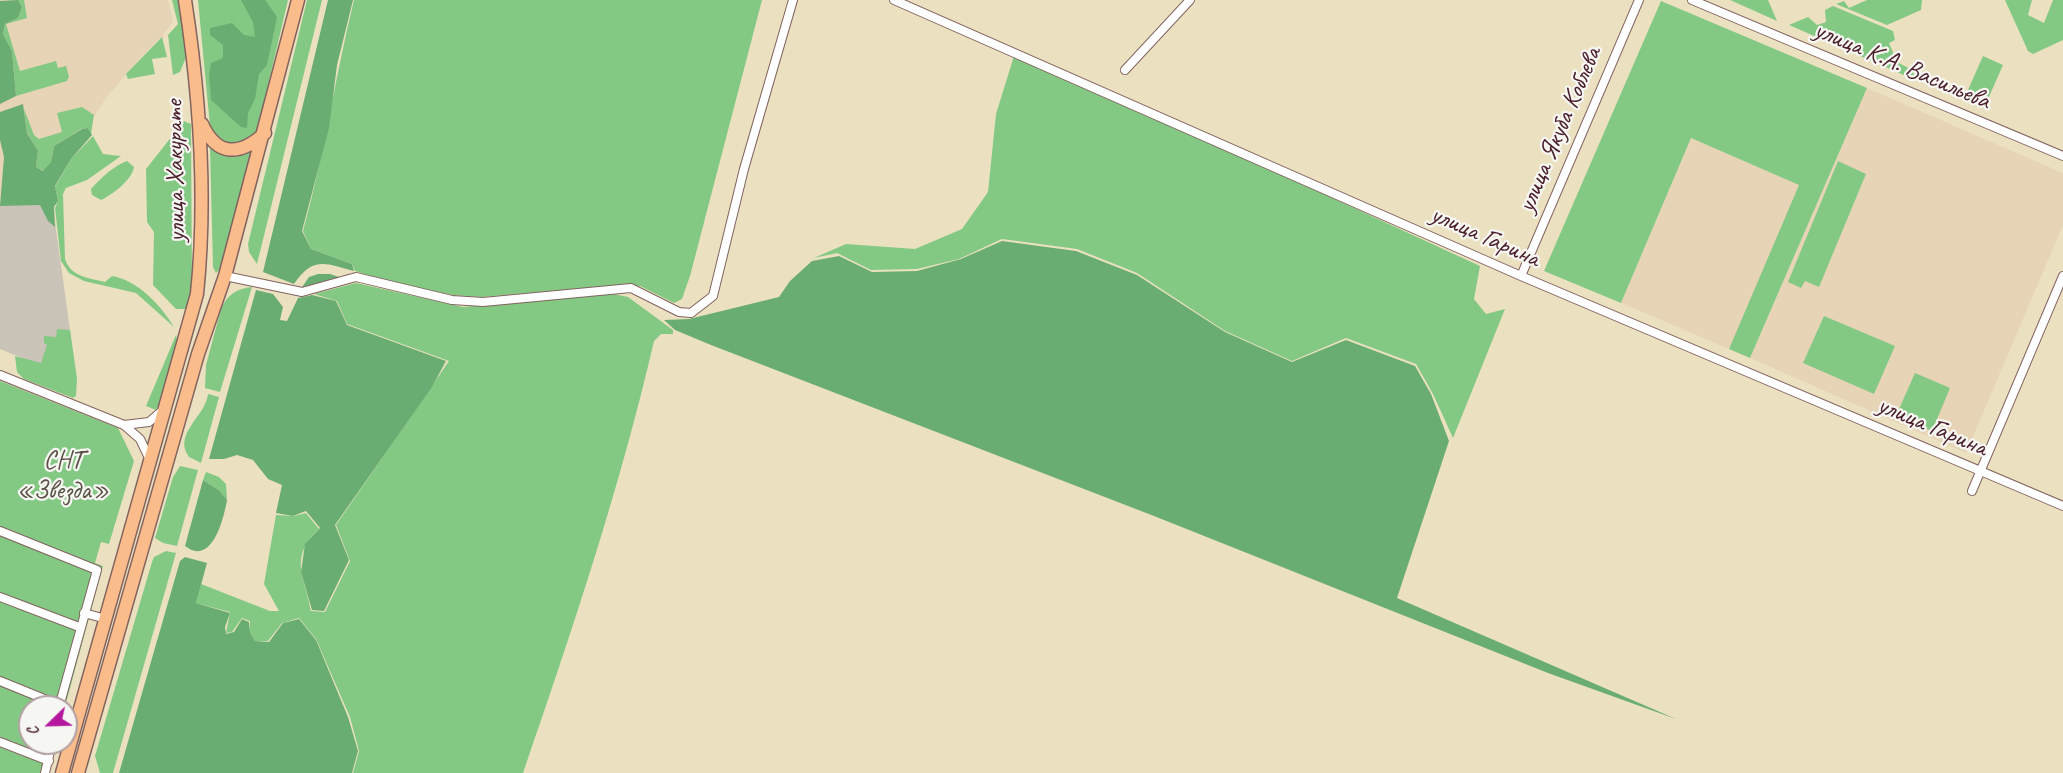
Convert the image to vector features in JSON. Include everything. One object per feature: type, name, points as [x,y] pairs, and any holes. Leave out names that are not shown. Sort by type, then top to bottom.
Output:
[{"type":"main road","name":"улица Хакурате","points":[[62,773],[197,294],[200,263],[201,122],[185,0]]},
{"type":"main road","points":[[78,773],[198,354],[225,276],[298,0]]},
{"type":"main road","points":[[201,122],[213,142],[230,150],[246,147],[264,134]]},
{"type":"street","points":[[225,276],[302,292],[356,277],[452,300],[483,302],[631,288],[679,312],[691,313],[713,296],[744,169],[794,0]]},
{"type":"street","name":"улица Гарина","points":[[894,0],[1521,276],[2063,506]]},
{"type":"street","points":[[1125,70],[1190,0]]},
{"type":"street","name":"улица Якуба Коблева","points":[[1521,276],[1639,0]]},
{"type":"street","name":"улица К.А. Васильева","points":[[1692,0],[2063,156]]},
{"type":"street","points":[[1972,491],[2063,276]]},
{"type":"street","points":[[0,375],[124,425],[140,439],[151,463]]},
{"type":"street","points":[[124,425],[139,425],[159,415],[173,381]]},
{"type":"street","points":[[0,531],[97,570],[79,627],[62,695]]},
{"type":"street","points":[[0,597],[79,627]]},
{"type":"street","points":[[84,613],[106,619]]},
{"type":"street","points":[[0,681],[33,695]]},
{"type":"street","points":[[0,742],[49,761]]},
{"type":"street","points":[[45,773],[50,755]]},
{"type":"shaded area","points":[[0,0],[168,0],[173,22],[163,34],[164,38],[160,38],[145,53],[106,98],[40,203],[0,201]]},
{"type":"shaded area","points":[[1867,88],[2063,173],[2063,225],[1966,453],[1750,358]]},
{"type":"shaded area","points":[[1691,138],[1800,185],[1729,349],[1621,303]]},
{"type":"shaded area","points":[[0,202],[40,204],[53,208],[77,380],[0,349]]},
{"type":"green space","points":[[18,0],[24,0],[27,18],[6,24],[20,71],[56,61],[58,68],[66,66],[69,77],[67,81],[16,96],[12,51],[3,34],[5,24],[18,18],[22,7]]},
{"type":"green space","points":[[18,0],[22,7],[18,18],[5,24],[3,34],[12,51],[16,96],[0,104],[0,1]]},
{"type":"green space","points":[[172,0],[179,0],[186,57],[180,72],[173,75],[168,35],[178,24]]},
{"type":"green space","points":[[198,0],[288,0],[257,132],[250,139],[235,146],[219,141],[210,126]]},
{"type":"green space","points":[[241,0],[265,0],[277,17],[267,65],[259,74],[255,99],[248,113],[247,128],[241,127],[211,100],[209,75],[211,63],[223,58],[223,45],[210,35],[210,28],[232,23],[244,35],[255,37],[253,22]]},
{"type":"green space","points":[[307,0],[322,0],[257,264],[249,252],[248,244]]},
{"type":"green space","points":[[328,0],[353,0],[337,65],[329,128],[302,231],[311,249],[352,264],[354,271],[327,264],[314,265],[307,269],[294,284],[263,272]]},
{"type":"green space","points":[[354,0],[762,0],[682,299],[674,303],[640,286],[617,285],[482,297],[452,295],[387,282],[355,271],[352,264],[311,249],[303,231]]},
{"type":"green space","points":[[1730,0],[1768,0],[1777,21]]},
{"type":"green space","points":[[1867,0],[1922,0],[1921,10],[1887,25],[1836,4],[1844,1],[1849,8]]},
{"type":"green space","points":[[2005,0],[2032,0],[2028,15],[2044,23],[2053,0],[2063,0],[2063,40],[2033,54],[2028,51]]},
{"type":"green space","points":[[1661,1],[1867,88],[1750,358],[1729,349],[1799,185],[1691,138],[1621,303],[1544,271]]},
{"type":"green space","points":[[1833,6],[1893,31],[1895,40],[1889,43],[1897,62],[1914,71],[1913,79],[1789,25],[1808,17],[1817,25],[1826,22],[1825,10]]},
{"type":"green space","points":[[162,37],[167,57],[152,59],[155,74],[128,79],[126,74]]},
{"type":"green space","points":[[1014,56],[1215,144],[1480,266],[1474,299],[1486,314],[1505,309],[1453,438],[1416,364],[1346,338],[1292,361],[1225,331],[1137,273],[1077,249],[1002,239],[959,259],[917,269],[871,270],[837,253],[814,258],[846,244],[915,249],[962,229],[988,192],[996,114]]},
{"type":"green space","points":[[1983,56],[2003,65],[1988,99],[1968,90]]},
{"type":"green space","points":[[23,104],[27,133],[38,151],[36,167],[43,171],[51,162],[54,146],[82,129],[88,128],[92,135],[71,159],[55,186],[58,201],[54,207],[55,227],[48,221],[40,205],[0,206],[4,157],[0,140],[0,112]]},
{"type":"green space","points":[[82,107],[94,115],[91,134],[88,128],[81,129],[54,146],[51,162],[44,171],[36,167],[38,152],[27,132],[24,109],[34,135],[39,139],[62,132],[57,113]]},
{"type":"green space","points":[[184,121],[191,124],[192,296],[185,309],[176,309],[153,285],[154,232],[147,222],[146,169]]},
{"type":"green space","points":[[93,136],[103,154],[121,156],[87,180],[66,188],[63,194],[65,259],[72,270],[81,276],[105,282],[112,276],[121,278],[139,288],[155,302],[174,327],[136,293],[84,281],[69,273],[61,261],[55,208],[58,201],[55,187],[71,159]]},
{"type":"green space","points":[[210,148],[232,156],[256,150],[221,268],[216,273],[213,267]]},
{"type":"green space","points":[[127,161],[134,167],[130,177],[121,186],[101,200],[92,195],[91,189],[99,181],[112,169]]},
{"type":"green space","points":[[1838,161],[1866,174],[1819,287],[1805,281],[1801,288],[1788,282]]},
{"type":"green space","points":[[1002,241],[1076,251],[1137,275],[1225,332],[1292,362],[1346,340],[1415,366],[1431,394],[1449,441],[1397,598],[1676,719],[1548,673],[1154,516],[711,345],[675,330],[664,320],[689,319],[779,297],[790,281],[812,261],[839,256],[872,272],[917,271],[961,259]]},
{"type":"green space","points":[[330,274],[342,278],[302,287],[309,277]]},
{"type":"green space","points":[[356,283],[463,307],[609,293],[628,297],[673,330],[673,334],[661,334],[654,341],[611,505],[523,773],[353,773],[359,751],[350,717],[316,639],[299,618],[282,623],[268,641],[255,641],[250,632],[250,621],[242,618],[232,632],[226,633],[230,612],[196,603],[201,584],[270,611],[279,611],[264,584],[276,515],[294,516],[306,513],[319,529],[304,549],[301,568],[311,611],[325,612],[350,561],[336,525],[449,361],[347,324],[337,301],[314,294]]},
{"type":"green space","points":[[252,287],[220,392],[205,388],[206,365],[221,309],[233,293]]},
{"type":"green space","points":[[256,290],[273,294],[283,307],[280,320],[287,321],[298,298],[312,295],[336,301],[347,325],[446,361],[432,387],[335,525],[349,560],[324,611],[312,610],[301,572],[305,544],[320,528],[306,511],[293,516],[276,513],[282,485],[268,479],[253,460],[237,455],[224,459],[209,459]]},
{"type":"green space","points":[[1824,316],[1895,346],[1874,394],[1803,363]]},
{"type":"green space","points":[[57,329],[70,330],[77,379],[76,396],[73,398],[24,379],[17,372],[15,356],[41,363],[47,345],[44,343],[44,336],[56,337]]},
{"type":"green space","points":[[176,335],[175,364],[156,410],[146,406]]},
{"type":"green space","points":[[1915,373],[1950,388],[1932,431],[1896,416]]},
{"type":"green space","name":"СНТ «Звезда»","points":[[0,381],[118,428],[134,461],[109,544],[101,542],[95,563],[103,566],[68,695],[18,695],[18,755],[52,755],[47,773],[0,773]]},
{"type":"green space","points":[[208,394],[219,397],[201,463],[189,457],[185,449],[185,441]]},
{"type":"green space","points":[[180,466],[198,470],[177,546],[163,543],[155,538],[173,477]]},
{"type":"green space","points":[[206,472],[219,477],[226,484],[227,500],[220,491],[203,480]]},
{"type":"green space","points":[[203,480],[220,491],[227,500],[215,538],[203,550],[194,551],[185,546]]},
{"type":"green space","points":[[166,551],[176,553],[113,773],[100,773],[95,756],[152,562],[154,557]]},
{"type":"green space","points":[[185,557],[207,563],[196,603],[230,613],[225,627],[226,634],[234,632],[242,619],[249,622],[250,632],[255,641],[269,642],[283,623],[299,619],[316,640],[348,717],[358,751],[352,773],[119,773],[180,561]]}]
